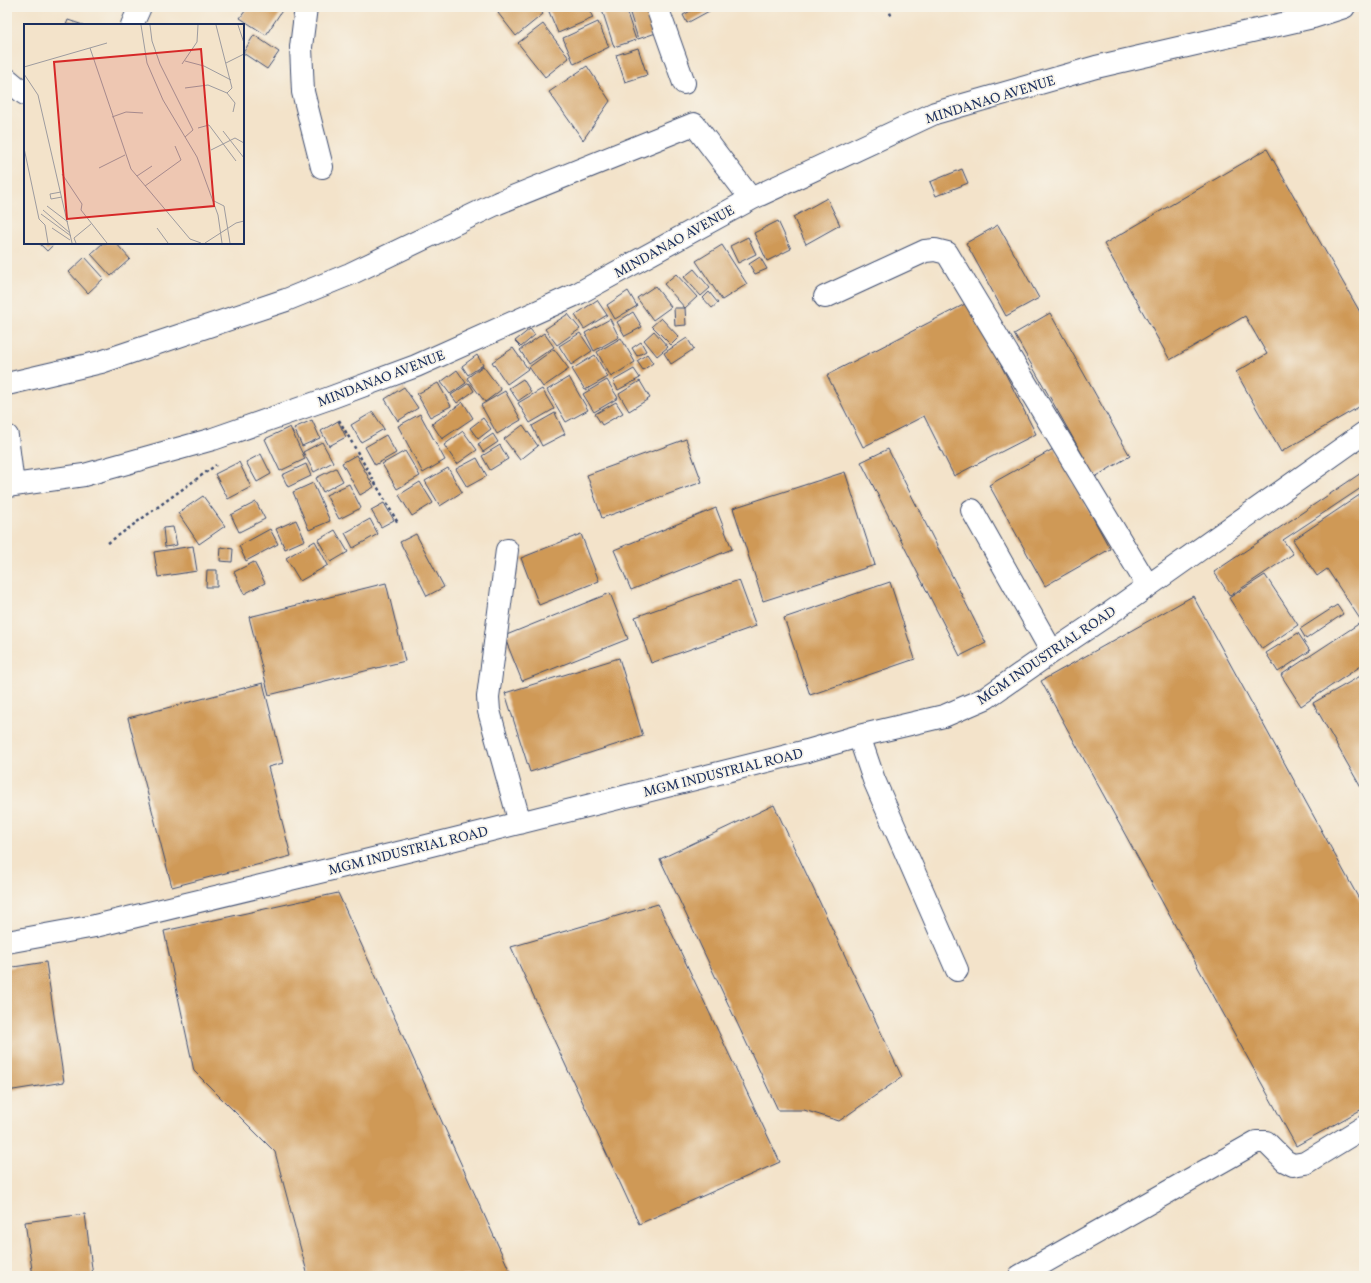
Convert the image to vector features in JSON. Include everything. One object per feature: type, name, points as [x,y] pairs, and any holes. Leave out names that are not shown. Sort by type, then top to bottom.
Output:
[{"type":"main road","points":[[132,24],[140,7]]},
{"type":"main road","points":[[306,7],[300,47],[303,92],[322,167]]},
{"type":"main road","points":[[657,7],[684,83]]},
{"type":"main road","name":"MINDANAO AVENUE","points":[[10,485],[91,473],[213,439],[416,366],[579,293],[751,199],[935,113],[1096,67],[1316,12],[1344,7]]},
{"type":"main road","points":[[7,79],[24,93]]},
{"type":"main road","points":[[7,384],[102,362],[286,300],[350,274],[498,203],[694,124],[751,199]]},
{"type":"main road","points":[[825,298],[924,251],[935,250],[947,254],[1148,586]]},
{"type":"main road","name":"MGM INDUSTRIAL ROAD","points":[[7,942],[95,926],[520,823],[799,753],[859,736],[944,716],[986,698],[1148,586],[1364,433]]},
{"type":"main road","points":[[7,436],[10,485]]},
{"type":"main road","points":[[972,510],[1052,652]]},
{"type":"main road","points":[[507,550],[488,697],[489,710],[520,823]]},
{"type":"main road","points":[[859,736],[874,780],[957,970]]},
{"type":"main road","points":[[1020,1276],[1256,1142],[1266,1142],[1284,1161],[1293,1165],[1305,1163],[1364,1127]]},
{"type":"path","points":[[888,7],[892,18]]},
{"type":"path","points":[[327,399],[398,523]]},
{"type":"path","points":[[108,543],[216,465]]},
{"type":"building","points":[[248,7],[279,7],[283,9],[266,35],[240,18]]},
{"type":"building","points":[[505,7],[538,7],[543,14],[516,36],[498,13]]},
{"type":"building","points":[[547,7],[588,7],[593,18],[558,33]]},
{"type":"building","points":[[611,7],[625,7],[636,40],[614,47],[602,10]]},
{"type":"building","points":[[628,7],[648,7],[656,33],[638,39]]},
{"type":"building","points":[[698,7],[710,7],[711,10],[687,23],[683,15]]},
{"type":"building","points":[[68,20],[80,24],[66,24]]},
{"type":"building","points":[[598,22],[609,47],[574,64],[563,38]]},
{"type":"building","points":[[543,24],[569,58],[545,77],[518,43]]},
{"type":"building","points":[[254,35],[279,52],[267,69],[244,54]]},
{"type":"building","points":[[638,48],[647,75],[625,82],[616,55]]},
{"type":"building","points":[[587,66],[610,101],[583,140],[549,92]]},
{"type":"building","points":[[1267,149],[1364,319],[1364,404],[1281,452],[1236,372],[1267,354],[1245,316],[1170,360],[1104,244]]},
{"type":"building","points":[[962,169],[968,183],[936,196],[930,182]]},
{"type":"building","points":[[827,198],[840,225],[806,244],[793,217]]},
{"type":"building","points":[[778,221],[791,249],[767,261],[754,233]]},
{"type":"building","points":[[998,225],[1039,298],[1006,316],[966,243]]},
{"type":"building","points":[[748,237],[756,254],[738,263],[730,246]]},
{"type":"building","points":[[40,244],[54,244],[47,251]]},
{"type":"building","points":[[102,244],[117,244],[130,259],[111,276],[91,254]]},
{"type":"building","points":[[722,245],[747,284],[722,300],[696,261]]},
{"type":"building","points":[[85,257],[104,278],[88,293],[69,272]]},
{"type":"building","points":[[760,257],[767,269],[755,274],[749,264]]},
{"type":"building","points":[[694,269],[710,288],[701,296],[684,277]]},
{"type":"building","points":[[676,274],[697,297],[685,308],[664,284]]},
{"type":"building","points":[[655,286],[671,307],[653,320],[637,298]]},
{"type":"building","points":[[628,291],[637,306],[615,319],[607,305]]},
{"type":"building","points":[[709,292],[718,303],[712,308],[703,298]]},
{"type":"building","points":[[597,300],[607,315],[584,329],[575,315]]},
{"type":"building","points":[[969,302],[1036,434],[954,476],[924,416],[863,447],[827,375]]},
{"type":"building","points":[[674,308],[685,308],[686,325],[675,326]]},
{"type":"building","points":[[633,312],[642,327],[625,336],[617,322]]},
{"type":"building","points":[[1050,313],[1130,456],[1095,477],[1014,334]]},
{"type":"building","points":[[568,314],[580,329],[557,345],[545,329]]},
{"type":"building","points":[[661,318],[679,337],[671,345],[652,326]]},
{"type":"building","points":[[610,319],[619,337],[594,351],[585,333]]},
{"type":"building","points":[[530,329],[535,335],[521,347],[515,341]]},
{"type":"building","points":[[654,331],[668,347],[657,356],[644,340]]},
{"type":"building","points":[[544,333],[554,347],[529,364],[520,350]]},
{"type":"building","points":[[580,333],[592,351],[571,365],[559,346]]},
{"type":"building","points":[[621,338],[635,362],[611,377],[597,352]]},
{"type":"building","points":[[687,338],[694,349],[671,364],[664,353]]},
{"type":"building","points":[[641,342],[646,351],[637,356],[632,348]]},
{"type":"building","points":[[513,348],[528,369],[507,384],[492,362]]},
{"type":"building","points":[[554,349],[569,369],[543,387],[529,367]]},
{"type":"building","points":[[647,354],[653,363],[643,370],[637,361]]},
{"type":"building","points":[[477,355],[483,365],[468,375],[462,366]]},
{"type":"building","points":[[595,355],[608,377],[585,390],[572,369]]},
{"type":"building","points":[[483,366],[501,390],[485,402],[467,378]]},
{"type":"building","points":[[634,369],[640,378],[618,390],[613,381]]},
{"type":"building","points":[[457,370],[466,383],[450,394],[441,382]]},
{"type":"building","points":[[569,377],[588,410],[566,422],[547,390]]},
{"type":"building","points":[[523,379],[531,392],[518,401],[509,388]]},
{"type":"building","points":[[607,380],[618,398],[594,412],[583,394]]},
{"type":"building","points":[[640,381],[650,398],[629,411],[619,394]]},
{"type":"building","points":[[438,383],[451,406],[430,417],[417,394]]},
{"type":"building","points":[[469,383],[474,391],[457,403],[451,395]]},
{"type":"building","points":[[404,387],[418,408],[398,421],[385,399]]},
{"type":"building","points":[[542,389],[554,409],[530,423],[518,403]]},
{"type":"building","points":[[505,391],[521,420],[497,434],[481,405]]},
{"type":"building","points":[[463,402],[473,418],[442,439],[432,424]]},
{"type":"building","points":[[616,402],[623,413],[602,425],[595,414]]},
{"type":"building","points":[[373,412],[384,429],[361,442],[351,425]]},
{"type":"building","points":[[555,413],[565,434],[542,446],[532,426]]},
{"type":"building","points":[[420,414],[445,460],[423,473],[398,426]]},
{"type":"building","points":[[483,418],[491,429],[478,439],[470,428]]},
{"type":"building","points":[[312,420],[320,438],[302,446],[294,428]]},
{"type":"building","points":[[338,421],[346,437],[329,446],[321,431]]},
{"type":"building","points":[[523,425],[538,446],[520,460],[504,439]]},
{"type":"building","points":[[290,427],[305,459],[280,471],[265,439]]},
{"type":"building","points":[[463,431],[477,450],[457,464],[444,445]]},
{"type":"building","points":[[493,434],[498,442],[483,452],[478,444]]},
{"type":"building","points":[[386,435],[396,453],[375,465],[365,447]]},
{"type":"building","points":[[686,439],[702,482],[602,518],[587,475]]},
{"type":"building","points":[[322,442],[333,462],[314,472],[303,452]]},
{"type":"building","points":[[500,445],[508,459],[490,470],[482,456]]},
{"type":"building","points":[[1055,448],[1110,549],[1045,586],[989,485]]},
{"type":"building","points":[[888,449],[986,643],[960,656],[861,462]]},
{"type":"building","points":[[405,451],[420,476],[397,489],[382,464]]},
{"type":"building","points":[[261,454],[271,474],[257,482],[246,462]]},
{"type":"building","points":[[356,455],[374,487],[360,495],[342,463]]},
{"type":"building","points":[[477,458],[487,476],[467,487],[456,469]]},
{"type":"building","points":[[239,462],[251,487],[228,499],[215,474]]},
{"type":"building","points":[[306,464],[311,476],[288,487],[282,475]]},
{"type":"building","points":[[336,468],[343,481],[323,492],[316,478]]},
{"type":"building","points":[[448,468],[462,492],[440,506],[425,481]]},
{"type":"building","points":[[1364,471],[1364,486],[1283,540],[1293,554],[1230,596],[1214,572]]},
{"type":"building","points":[[845,472],[875,565],[763,601],[733,508]]},
{"type":"building","points":[[420,482],[433,503],[412,516],[399,495]]},
{"type":"building","points":[[313,483],[330,521],[309,530],[293,492]]},
{"type":"building","points":[[349,484],[361,508],[339,519],[326,495]]},
{"type":"building","points":[[1364,492],[1364,625],[1327,569],[1317,576],[1293,540]]},
{"type":"building","points":[[203,496],[225,526],[199,544],[178,513]]},
{"type":"building","points":[[256,502],[265,519],[239,532],[231,515]]},
{"type":"building","points":[[384,503],[394,520],[381,527],[371,510]]},
{"type":"building","points":[[716,508],[732,549],[631,590],[614,550]]},
{"type":"building","points":[[370,519],[378,534],[353,548],[345,533]]},
{"type":"building","points":[[296,520],[305,540],[285,549],[276,529]]},
{"type":"building","points":[[173,527],[177,545],[165,547],[163,528]]},
{"type":"building","points":[[270,529],[278,544],[246,561],[239,546]]},
{"type":"building","points":[[335,530],[348,552],[331,562],[318,540]]},
{"type":"building","points":[[416,534],[444,587],[427,596],[400,542]]},
{"type":"building","points":[[581,534],[599,581],[539,605],[521,558]]},
{"type":"building","points":[[315,541],[328,565],[300,581],[286,558]]},
{"type":"building","points":[[193,546],[197,571],[158,577],[154,552]]},
{"type":"building","points":[[221,547],[233,549],[232,562],[220,561]]},
{"type":"building","points":[[254,562],[265,583],[244,594],[234,572]]},
{"type":"building","points":[[207,570],[217,570],[217,587],[206,587]]},
{"type":"building","points":[[1265,575],[1298,625],[1262,649],[1229,598]]},
{"type":"building","points":[[739,580],[756,626],[651,663],[635,617]]},
{"type":"building","points":[[890,582],[915,659],[810,695],[784,618]]},
{"type":"building","points":[[386,583],[405,661],[269,695],[249,617]]},
{"type":"building","points":[[610,593],[628,639],[522,681],[504,636]]},
{"type":"building","points":[[1193,596],[1364,908],[1364,1108],[1296,1146],[1041,681]]},
{"type":"building","points":[[1337,605],[1343,614],[1306,639],[1300,629]]},
{"type":"building","points":[[1360,623],[1364,628],[1364,664],[1301,706],[1281,675]]},
{"type":"building","points":[[1298,633],[1310,651],[1278,672],[1266,653]]},
{"type":"building","points":[[619,658],[643,736],[530,772],[505,693]]},
{"type":"building","points":[[1364,674],[1364,793],[1313,703]]},
{"type":"building","points":[[263,683],[283,763],[268,767],[291,856],[172,887],[128,718]]},
{"type":"building","points":[[774,805],[902,1077],[839,1121],[804,1110],[778,1110],[660,859]]},
{"type":"building","points":[[338,893],[512,1276],[308,1276],[275,1152],[194,1071],[164,931]]},
{"type":"building","points":[[658,904],[780,1162],[639,1224],[511,947]]},
{"type":"building","points":[[46,962],[64,1082],[7,1091],[7,968]]},
{"type":"building","points":[[85,1214],[93,1276],[33,1276],[25,1222]]}]
